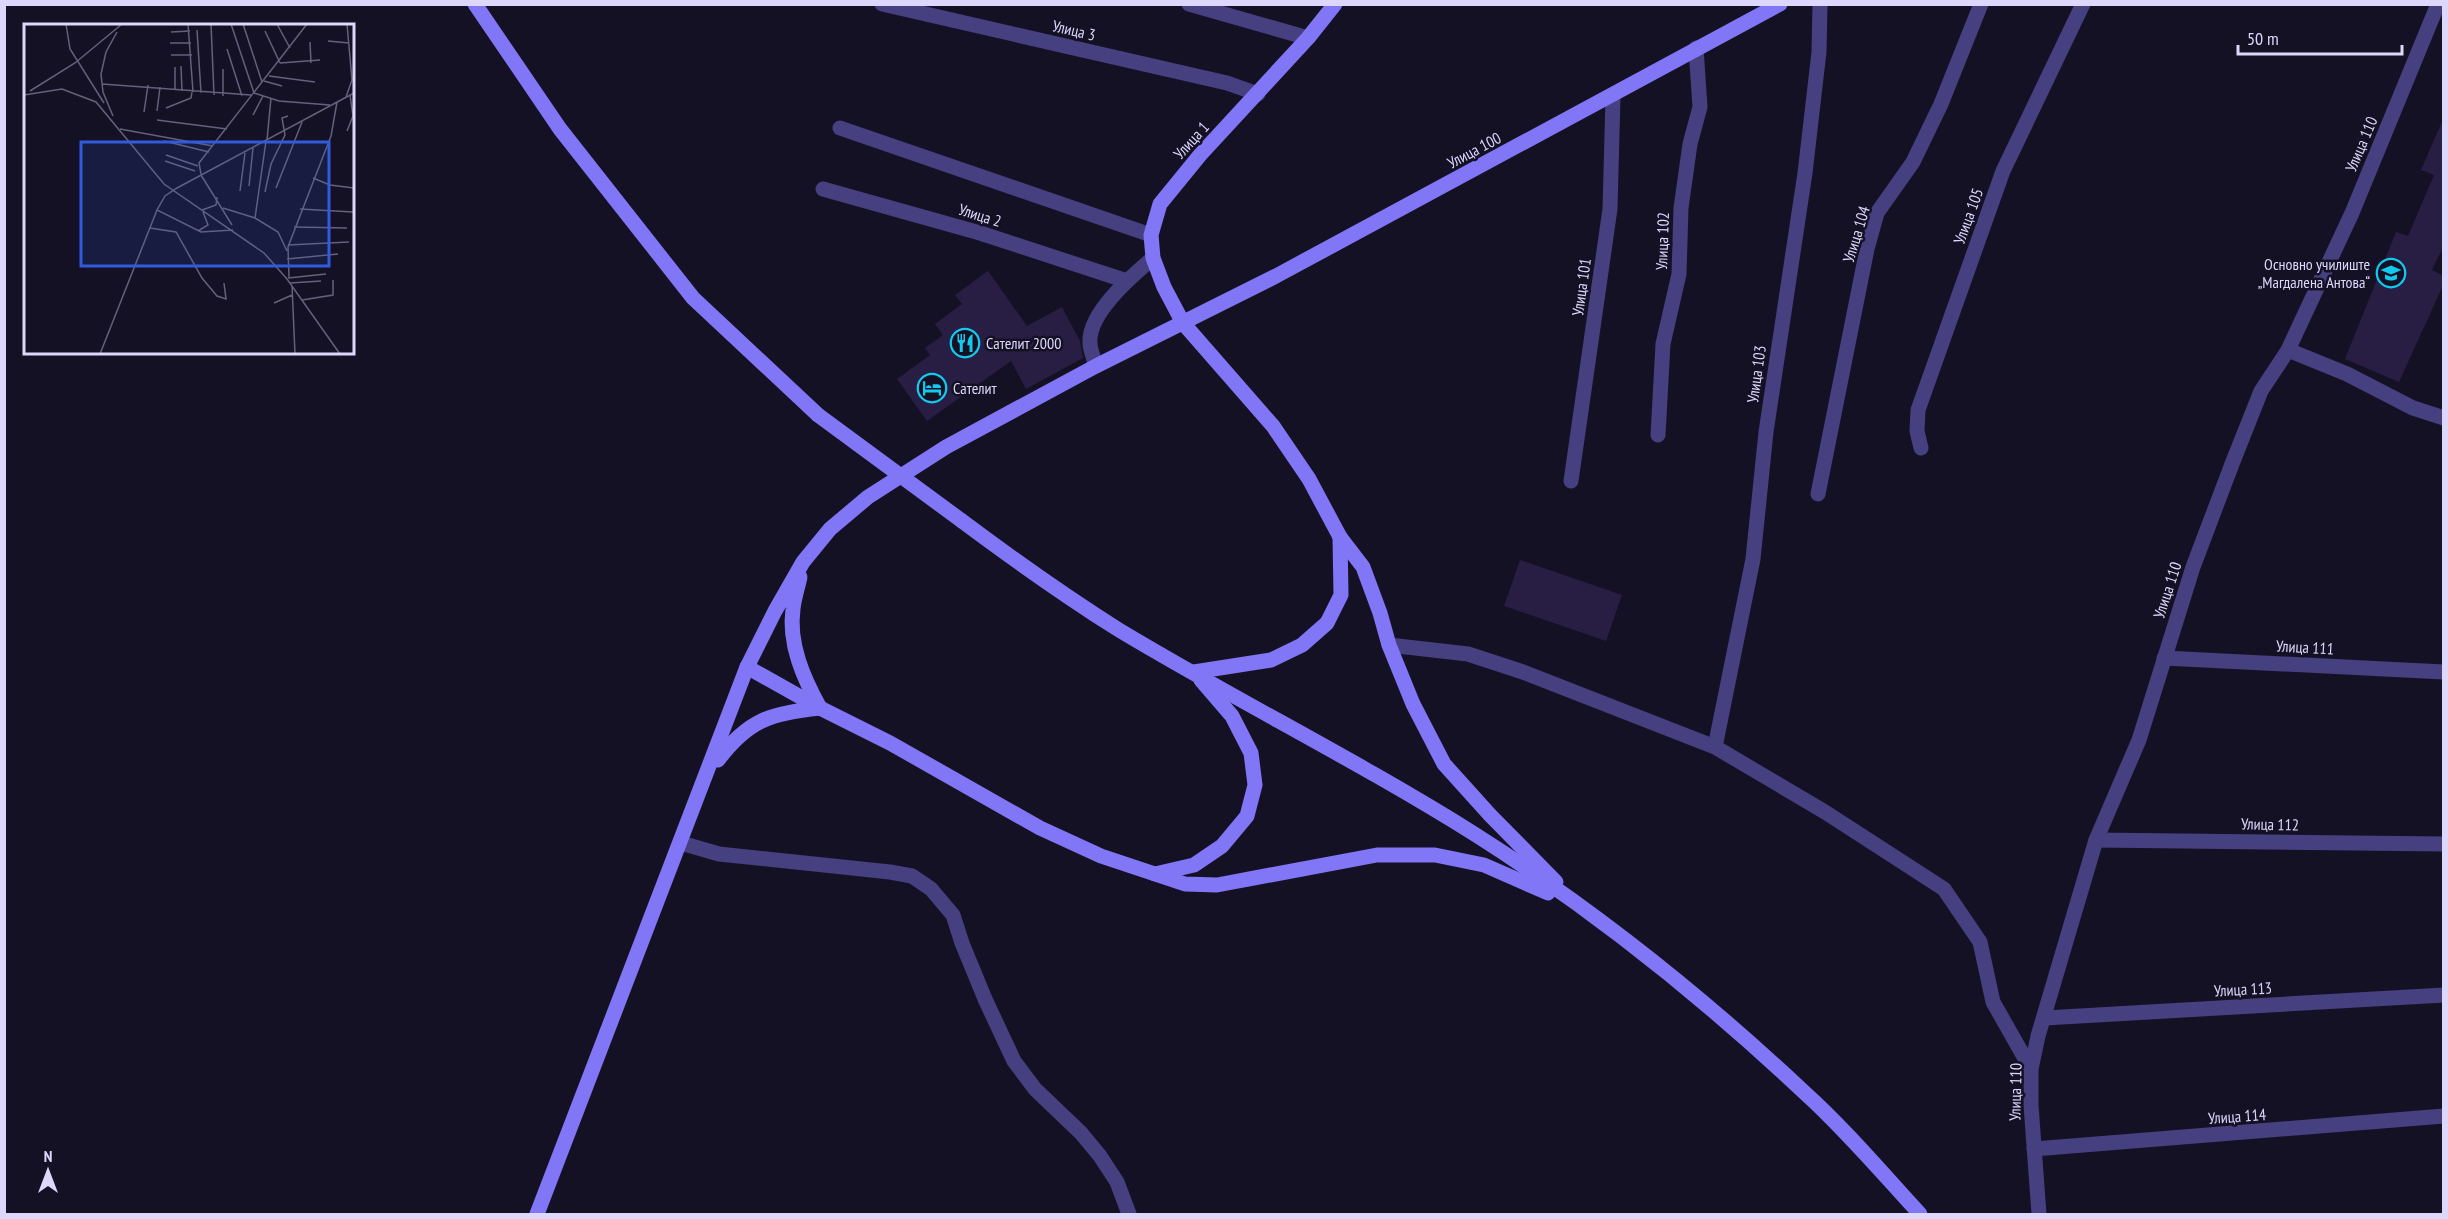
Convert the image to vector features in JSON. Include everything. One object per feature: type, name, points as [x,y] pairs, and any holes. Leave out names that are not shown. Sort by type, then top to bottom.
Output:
[{"type":"main road","points":[[475,4],[560,129],[693,298],[818,415],[1040,579],[1120,630],[1477,836],[1581,907],[1683,985],[1794,1083],[1920,1215]]},
{"type":"main road","name":"Улица 1","points":[[1335,4],[1258,94],[1200,155],[1160,204],[1151,235],[1153,258],[1164,287],[1183,324],[1273,426],[1309,479],[1340,537],[1363,567],[1389,645],[1413,704],[1444,764],[1490,815],[1581,907]]},
{"type":"main road","name":"Улица 100","points":[[537,1215],[747,667],[803,562],[830,529],[868,496],[946,447],[1096,366],[1183,324],[1613,96],[1696,48],[1780,4]]},
{"type":"main road","points":[[1194,672],[1271,660],[1302,645],[1327,623],[1341,595],[1340,537]]},
{"type":"main road","points":[[803,562],[792,611],[795,645],[801,674],[820,708]]},
{"type":"main road","points":[[747,667],[820,708],[890,743],[1040,828],[1101,856],[1185,884],[1217,885],[1377,855],[1435,855],[1484,865],[1581,907]]},
{"type":"main road","points":[[1152,874],[1194,865],[1222,846],[1247,816],[1255,785],[1251,753],[1232,716],[1194,672]]},
{"type":"main road","points":[[707,775],[733,740],[759,721],[783,712],[820,708]]},
{"type":"street","name":"Улица 3","points":[[882,4],[1227,84],[1258,94]]},
{"type":"street","points":[[1189,4],[1308,38]]},
{"type":"street","name":"Улица 103","points":[[1715,747],[1753,559],[1766,432],[1808,151],[1820,52],[1820,4]]},
{"type":"street","name":"Улица 104","points":[[1818,494],[1867,249],[1877,213],[1913,162],[1941,104],[1981,4]]},
{"type":"street","name":"Улица 105","points":[[1921,448],[1917,431],[1918,410],[2003,171],[2083,4]]},
{"type":"street","name":"Улица 110","points":[[2039,1215],[2031,1105],[2031,1069],[2096,840],[2139,740],[2193,567],[2261,391],[2288,350],[2352,213],[2438,4]]},
{"type":"street","name":"Улица 102","points":[[1658,435],[1664,345],[1679,274],[1681,208],[1690,144],[1700,107],[1696,48]]},
{"type":"street","name":"Улица 101","points":[[1571,481],[1610,209],[1613,96]]},
{"type":"street","points":[[840,128],[1151,235]]},
{"type":"street","name":"Улица 2","points":[[823,189],[980,233],[1127,281]]},
{"type":"street","points":[[1096,366],[1090,342],[1095,320],[1127,281],[1153,258]]},
{"type":"street","points":[[2288,350],[2347,374],[2413,408],[2444,418]]},
{"type":"street","points":[[1389,645],[1468,654],[1534,676],[1715,747],[1825,812],[1944,889],[1980,942],[1993,1002],[2031,1069]]},
{"type":"street","name":"Улица 111","points":[[2164,658],[2444,672]]},
{"type":"street","name":"Улица 112","points":[[2096,840],[2444,844]]},
{"type":"street","points":[[681,843],[718,854],[912,876],[931,889],[953,915],[962,942],[1014,1061],[1035,1089],[1081,1132],[1100,1156],[1117,1182],[1129,1215]]},
{"type":"street","name":"Улица 113","points":[[2045,1018],[2444,995]]},
{"type":"street","name":"Улица 114","points":[[2034,1149],[2324,1128],[2444,1116]]},
{"type":"building","points":[[2444,117],[2444,245],[2432,270],[2444,276],[2444,283],[2399,382],[2345,359],[2396,232],[2408,236],[2434,175],[2421,170]]},
{"type":"building","name":"Сателит 2000","points":[[988,271],[1027,326],[1062,307],[1080,341],[1083,358],[1026,389],[1011,361],[927,421],[897,379],[930,355],[925,348],[943,335],[935,324],[962,304],[955,295]]},
{"type":"building","points":[[1520,560],[1622,595],[1606,641],[1504,606]]},
{"type":"place","name":"Основно училиште „Магдалена Антова“","points":[[2391,273]]},
{"type":"place","name":"Сателит 2000","points":[[965,343]]},
{"type":"place","name":"Сателит","points":[[932,388]]}]
